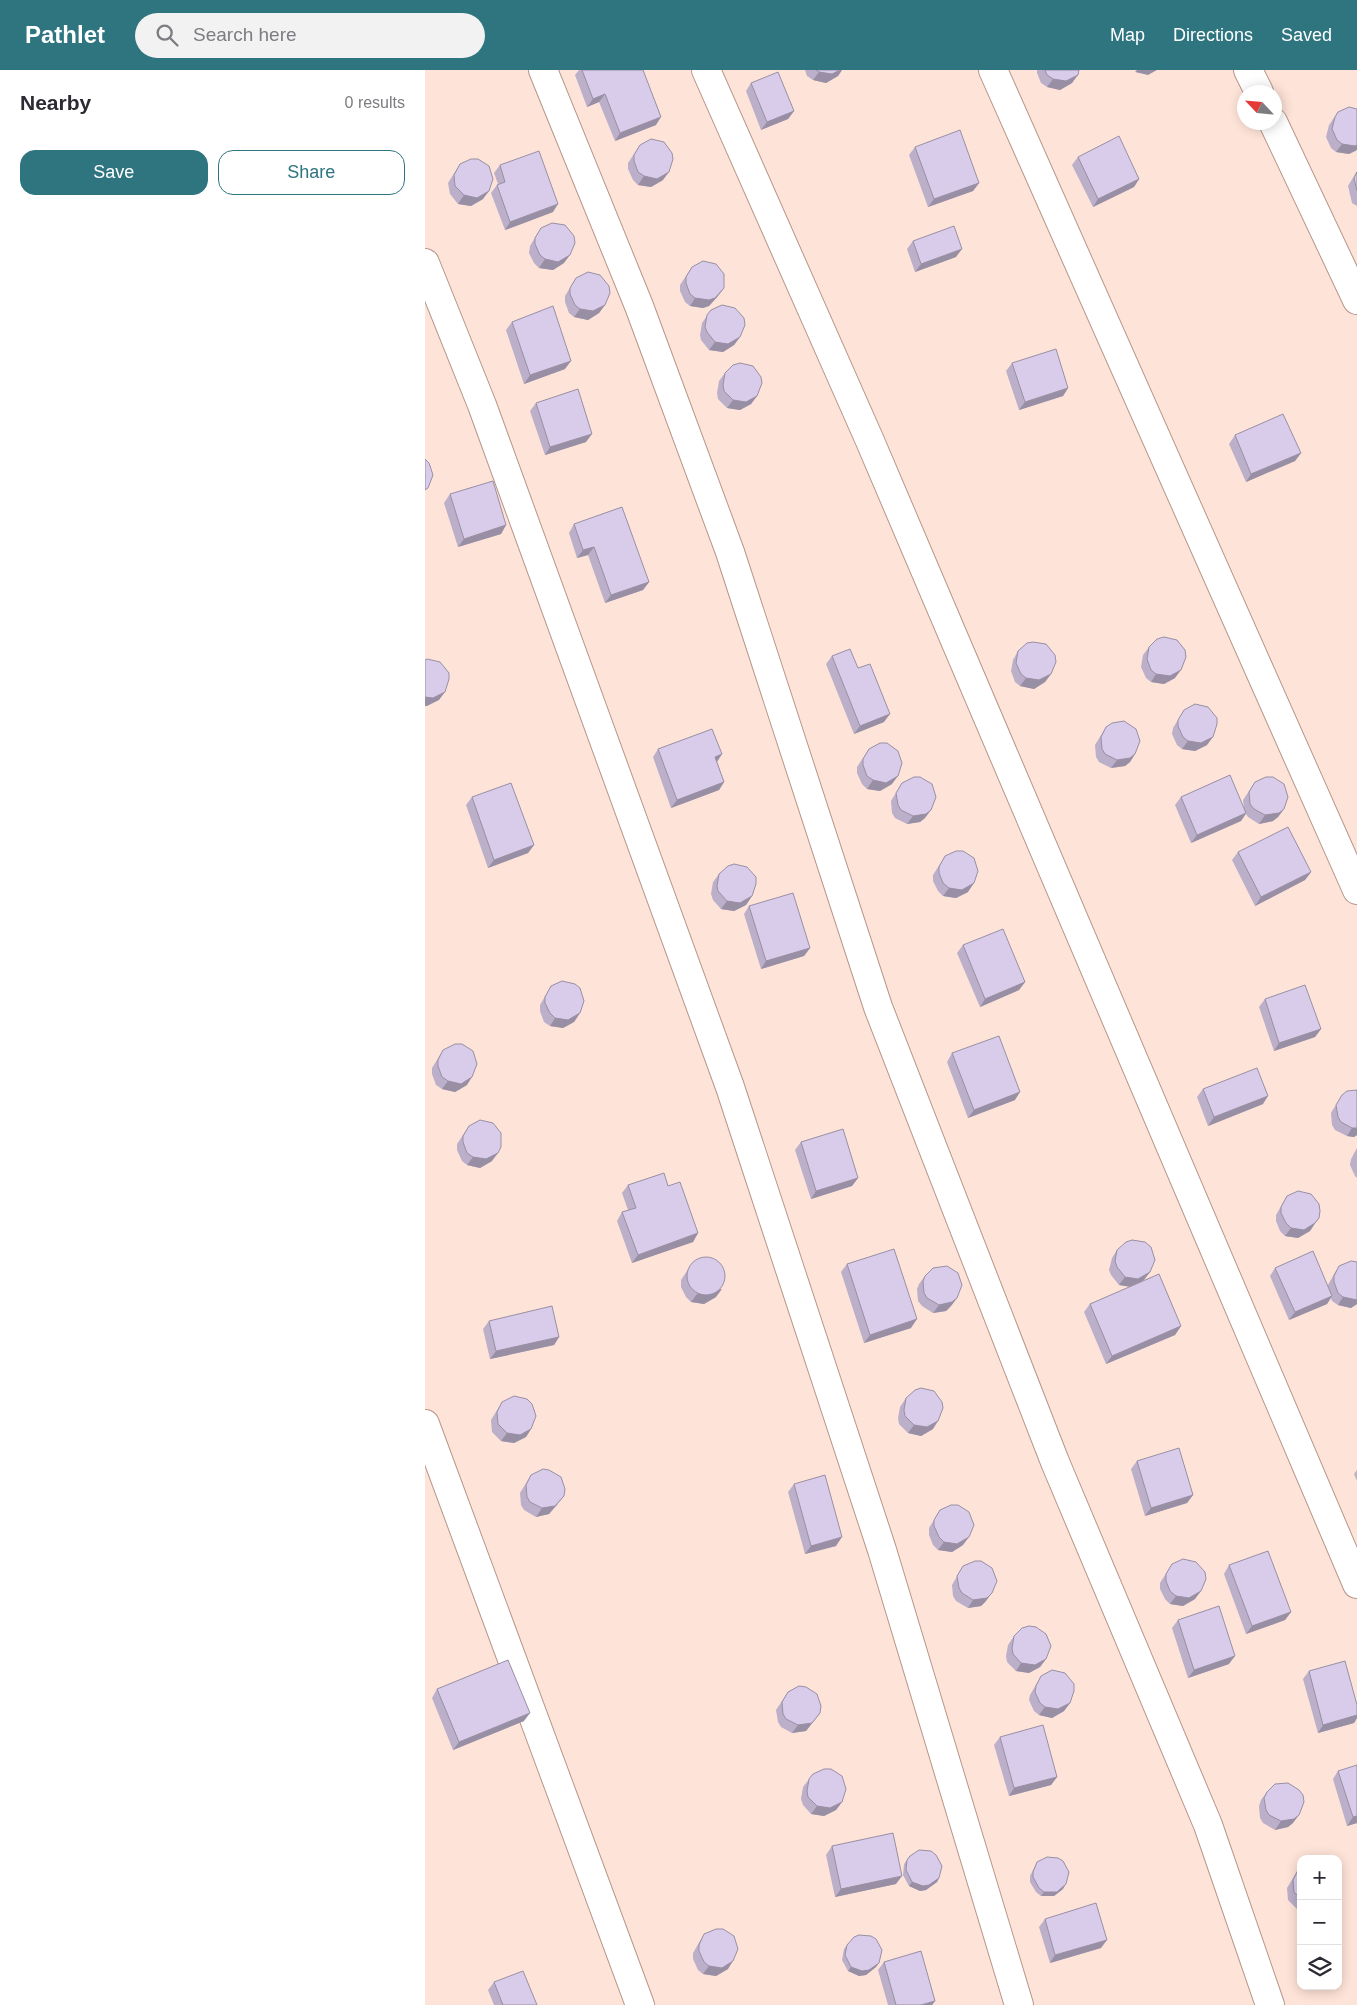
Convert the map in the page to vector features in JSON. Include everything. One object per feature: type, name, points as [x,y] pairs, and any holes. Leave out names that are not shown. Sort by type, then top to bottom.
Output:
[{"type":"street","points":[[543,70],[639,306],[730,552],[878,1007],[1055,1462],[1208,1825],[1270,2005]]},
{"type":"street","points":[[706,70],[870,441],[1357,1584]]},
{"type":"street","points":[[993,70],[1357,890]]},
{"type":"street","points":[[1248,70],[1256,85]]},
{"type":"street","points":[[1277,130],[1357,300]]},
{"type":"street","points":[[425,263],[482,405],[730,1087],[882,1550],[1019,2005]]},
{"type":"street","points":[[425,1424],[640,2005]]},
{"type":"building","points":[[582,70],[643,70],[661,117],[620,133],[605,94],[593,99]]},
{"type":"building","points":[[816,70],[840,70],[832,74]]},
{"type":"building","points":[[1045,70],[1079,70],[1078,75],[1066,81],[1053,79],[1047,75]]},
{"type":"building","points":[[778,72],[794,111],[767,122],[751,83]]},
{"type":"building","points":[[1349,107],[1357,109],[1357,145],[1355,146],[1342,144],[1337,140],[1332,129],[1338,112]]},
{"type":"building","points":[[960,130],[979,183],[934,199],[915,147]]},
{"type":"building","points":[[1119,136],[1139,179],[1098,199],[1078,157]]},
{"type":"building","points":[[651,139],[664,142],[672,153],[673,159],[669,172],[657,179],[644,176],[638,172],[634,161],[634,155],[640,145]]},
{"type":"building","points":[[539,151],[558,204],[510,222],[497,185],[505,182],[500,165]]},
{"type":"building","points":[[471,159],[478,159],[489,166],[493,179],[489,191],[477,198],[464,195],[455,186],[454,175],[460,164]]},
{"type":"building","points":[[1357,172],[1357,191],[1354,178]]},
{"type":"building","points":[[552,223],[565,225],[574,236],[575,243],[570,255],[558,262],[545,259],[540,255],[535,244],[535,238],[541,228]]},
{"type":"building","points":[[954,226],[962,249],[921,264],[913,241]]},
{"type":"building","points":[[703,261],[716,264],[724,274],[724,288],[715,298],[709,300],[695,298],[690,294],[686,283],[686,277],[692,267]]},
{"type":"building","points":[[588,272],[600,275],[609,286],[610,293],[605,305],[593,311],[580,309],[575,305],[570,294],[570,288],[576,278]]},
{"type":"building","points":[[722,305],[735,308],[744,318],[745,325],[740,337],[728,344],[715,342],[705,327],[707,315],[711,310]]},
{"type":"building","points":[[553,306],[571,361],[530,375],[512,322]]},
{"type":"building","points":[[1056,349],[1068,388],[1025,402],[1012,363]]},
{"type":"building","points":[[740,363],[753,366],[761,377],[762,383],[757,396],[746,402],[733,400],[724,391],[723,385],[725,373],[733,365]]},
{"type":"building","points":[[578,389],[592,434],[550,447],[536,403]]},
{"type":"building","points":[[1283,414],[1301,453],[1251,474],[1235,435]]},
{"type":"building","points":[[425,459],[429,463],[433,475],[428,488],[425,490]]},
{"type":"building","points":[[493,481],[506,525],[464,539],[450,494]]},
{"type":"building","points":[[622,507],[649,582],[611,595],[594,547],[583,550],[574,524]]},
{"type":"building","points":[[1164,637],[1177,640],[1185,650],[1186,657],[1181,670],[1170,676],[1156,674],[1151,670],[1147,659],[1149,647],[1157,639]]},
{"type":"building","points":[[1027,643],[1046,644],[1055,655],[1056,662],[1051,674],[1039,680],[1026,678],[1021,674],[1016,663],[1018,651]]},
{"type":"building","points":[[850,649],[858,668],[870,664],[890,714],[860,726],[832,656]]},
{"type":"building","points":[[425,660],[440,662],[449,673],[445,692],[433,698],[425,697]]},
{"type":"building","points":[[1195,704],[1208,707],[1217,718],[1213,737],[1201,743],[1188,741],[1183,737],[1178,726],[1178,720],[1184,710]]},
{"type":"building","points":[[1124,721],[1136,729],[1140,741],[1135,754],[1130,758],[1117,760],[1105,754],[1102,749],[1101,737],[1106,727],[1112,723]]},
{"type":"building","points":[[712,729],[722,754],[715,757],[724,782],[677,800],[658,749]]},
{"type":"building","points":[[880,743],[887,743],[898,751],[902,763],[898,776],[886,783],[873,780],[867,776],[863,765],[863,759],[869,749]]},
{"type":"building","points":[[1230,775],[1246,813],[1197,835],[1181,797]]},
{"type":"building","points":[[914,777],[920,777],[932,784],[936,797],[931,810],[926,814],[913,816],[901,810],[896,793],[902,783]]},
{"type":"building","points":[[1266,777],[1273,777],[1284,784],[1288,797],[1284,809],[1279,813],[1265,815],[1254,809],[1250,804],[1249,792],[1255,782]]},
{"type":"building","points":[[511,783],[534,845],[494,860],[472,797]]},
{"type":"building","points":[[1288,827],[1311,872],[1261,897],[1238,852]]},
{"type":"building","points":[[956,851],[963,851],[974,858],[978,871],[974,883],[962,890],[949,888],[943,883],[939,873],[939,867],[945,856]]},
{"type":"building","points":[[734,864],[747,867],[756,877],[752,896],[740,903],[727,901],[718,891],[717,886],[719,874],[728,866]]},
{"type":"building","points":[[793,893],[810,948],[766,961],[749,906]]},
{"type":"building","points":[[1003,929],[1025,982],[985,999],[963,945]]},
{"type":"building","points":[[562,981],[575,984],[580,988],[584,1001],[580,1013],[568,1020],[555,1018],[545,1003],[545,997],[551,986]]},
{"type":"building","points":[[1305,985],[1321,1029],[1279,1043],[1265,999]]},
{"type":"building","points":[[999,1036],[1020,1092],[974,1110],[952,1053]]},
{"type":"building","points":[[455,1044],[462,1044],[473,1051],[477,1064],[472,1077],[461,1084],[448,1081],[442,1077],[438,1066],[438,1060],[443,1050]]},
{"type":"building","points":[[1257,1068],[1268,1096],[1214,1117],[1203,1089]]},
{"type":"building","points":[[1357,1090],[1357,1128],[1352,1128],[1341,1122],[1336,1105],[1347,1091]]},
{"type":"building","points":[[480,1120],[493,1123],[501,1133],[501,1147],[498,1153],[486,1159],[473,1157],[467,1153],[463,1142],[463,1136],[469,1126]]},
{"type":"building","points":[[843,1129],[858,1178],[816,1191],[801,1142]]},
{"type":"building","points":[[664,1173],[668,1186],[680,1182],[698,1233],[638,1255],[622,1212],[636,1208],[628,1185]]},
{"type":"building","points":[[1298,1191],[1311,1194],[1319,1204],[1319,1218],[1304,1230],[1291,1228],[1281,1213],[1281,1207],[1287,1196]]},
{"type":"building","points":[[1132,1240],[1145,1242],[1151,1247],[1155,1260],[1150,1272],[1138,1279],[1125,1277],[1115,1261],[1117,1250],[1126,1242]]},
{"type":"building","points":[[894,1249],[917,1319],[870,1335],[847,1264]]},
{"type":"building","points":[[1313,1251],[1332,1296],[1295,1312],[1275,1268]]},
{"type":"building","points":[[706,1257],[720,1262],[725,1276],[720,1290],[706,1295],[692,1290],[687,1276],[692,1262]]},
{"type":"building","points":[[1351,1261],[1357,1262],[1357,1300],[1343,1297],[1338,1293],[1334,1282],[1334,1276],[1339,1266]]},
{"type":"building","points":[[947,1266],[958,1273],[962,1285],[957,1298],[952,1302],[939,1305],[927,1298],[924,1293],[923,1281],[933,1268]]},
{"type":"building","points":[[1159,1274],[1181,1326],[1112,1356],[1090,1304]]},
{"type":"building","points":[[552,1306],[559,1337],[496,1351],[489,1321]]},
{"type":"building","points":[[921,1388],[934,1391],[942,1402],[943,1408],[938,1421],[927,1427],[914,1425],[905,1416],[904,1410],[906,1398],[915,1390]]},
{"type":"building","points":[[514,1396],[527,1399],[532,1404],[536,1416],[531,1429],[520,1435],[507,1433],[498,1424],[497,1412],[502,1402]]},
{"type":"building","points":[[1179,1448],[1193,1495],[1151,1508],[1137,1461]]},
{"type":"building","points":[[543,1469],[549,1470],[561,1477],[565,1489],[564,1496],[555,1506],[542,1508],[530,1502],[527,1497],[526,1485],[531,1475]]},
{"type":"building","points":[[825,1475],[842,1537],[811,1546],[794,1484]]},
{"type":"building","points":[[951,1505],[958,1505],[969,1512],[974,1525],[969,1537],[957,1544],[944,1542],[939,1537],[934,1526],[934,1520],[940,1510]]},
{"type":"building","points":[[1268,1551],[1291,1612],[1252,1626],[1229,1565]]},
{"type":"building","points":[[1183,1559],[1196,1562],[1205,1572],[1206,1579],[1201,1591],[1189,1598],[1176,1596],[1170,1591],[1166,1581],[1166,1574],[1172,1564]]},
{"type":"building","points":[[975,1561],[981,1561],[992,1568],[997,1581],[992,1593],[987,1598],[973,1600],[962,1593],[957,1576],[963,1566]]},
{"type":"building","points":[[1219,1606],[1235,1656],[1194,1670],[1178,1620]]},
{"type":"building","points":[[1036,1627],[1046,1634],[1051,1646],[1046,1659],[1035,1665],[1021,1663],[1013,1654],[1012,1648],[1014,1636],[1022,1628]]},
{"type":"building","points":[[508,1660],[530,1713],[459,1742],[437,1689]]},
{"type":"building","points":[[1345,1661],[1357,1705],[1357,1715],[1323,1725],[1309,1671]]},
{"type":"building","points":[[1052,1670],[1065,1673],[1074,1684],[1070,1703],[1058,1709],[1045,1707],[1040,1703],[1035,1692],[1041,1676]]},
{"type":"building","points":[[799,1686],[806,1687],[817,1694],[821,1706],[820,1713],[812,1723],[798,1725],[786,1719],[783,1714],[782,1702],[788,1692]]},
{"type":"building","points":[[1043,1725],[1057,1777],[1014,1788],[1000,1737]]},
{"type":"building","points":[[1357,1765],[1357,1816],[1353,1817],[1338,1771]]},
{"type":"building","points":[[824,1769],[831,1769],[842,1776],[846,1789],[842,1802],[830,1808],[817,1806],[808,1797],[807,1791],[809,1779],[813,1774]]},
{"type":"building","points":[[1288,1783],[1299,1790],[1303,1795],[1304,1802],[1299,1815],[1294,1819],[1281,1821],[1269,1815],[1264,1798],[1275,1784]]},
{"type":"building","points":[[893,1833],[902,1876],[841,1889],[832,1846]]},
{"type":"building","points":[[919,1850],[931,1851],[936,1855],[942,1866],[939,1878],[929,1885],[923,1886],[912,1882],[906,1870],[907,1860]]},
{"type":"building","points":[[1047,1857],[1058,1858],[1063,1861],[1069,1872],[1066,1884],[1057,1892],[1044,1892],[1039,1888],[1033,1877],[1037,1862]]},
{"type":"building","points":[[1297,1872],[1297,1895],[1294,1892],[1293,1880]]},
{"type":"building","points":[[1096,1903],[1107,1940],[1055,1955],[1045,1919]]},
{"type":"building","points":[[716,1929],[723,1929],[734,1936],[738,1949],[733,1961],[722,1968],[709,1966],[704,1962],[699,1951],[699,1945],[704,1934]]},
{"type":"building","points":[[859,1935],[871,1936],[876,1939],[882,1950],[879,1963],[869,1970],[862,1971],[851,1967],[845,1955],[847,1945],[854,1937]]},
{"type":"building","points":[[921,1951],[935,2001],[921,2005],[896,2005],[884,1962]]},
{"type":"building","points":[[523,1971],[537,2005],[503,2005],[494,1982]]}]
